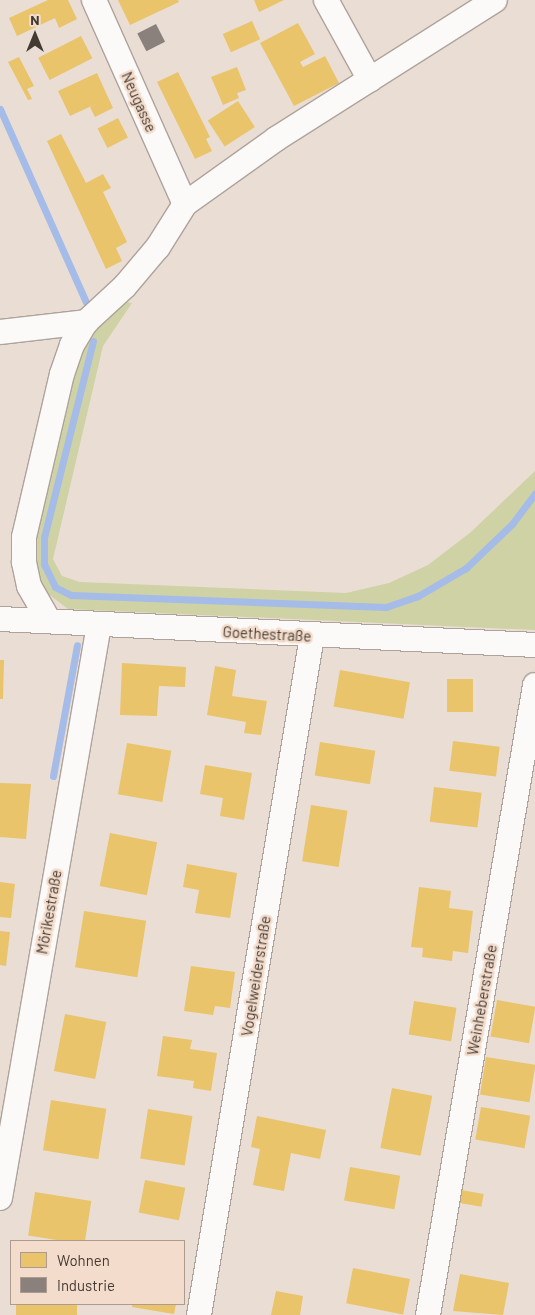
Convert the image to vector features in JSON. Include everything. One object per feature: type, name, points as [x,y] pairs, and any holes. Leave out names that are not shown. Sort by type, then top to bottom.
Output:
[{"type":"street","name":"Neugasse","points":[[94,0],[185,204]]},
{"type":"street","points":[[326,0],[370,80]]},
{"type":"street","points":[[49,621],[29,586],[24,562],[24,537],[62,374],[72,345],[86,322],[125,286],[158,247],[185,204],[226,172],[495,0]]},
{"type":"street","points":[[0,332],[86,322]]},
{"type":"street","name":"Goethestraße","points":[[0,619],[312,636],[535,645]]},
{"type":"street","name":"Mörikestraße","points":[[0,1198],[99,625]]},
{"type":"street","name":"Vogelweiderstraße","points":[[200,1315],[312,636]]},
{"type":"street","name":"Weinheberstraße","points":[[428,1315],[535,685]]},
{"type":"green space","points":[[119,301],[132,303],[103,346],[53,559],[62,576],[80,582],[346,593],[389,583],[428,565],[471,532],[535,471],[535,630],[68,609],[47,593],[37,578],[32,537],[78,349]]},
{"type":"building: Wohnen","points":[[48,0],[68,0],[77,19],[59,28],[55,18],[17,36],[9,18]]},
{"type":"building: Wohnen","points":[[118,0],[178,0],[179,2],[130,25]]},
{"type":"building: Wohnen","points":[[254,0],[284,0],[259,12]]},
{"type":"building: Wohnen","points":[[252,21],[260,39],[231,52],[223,34]]},
{"type":"building: Wohnen","points":[[298,23],[315,54],[300,62],[303,67],[325,56],[339,83],[294,106],[260,43]]},
{"type":"building: Wohnen","points":[[81,36],[92,58],[50,80],[38,58]]},
{"type":"building: Wohnen","points":[[19,57],[34,86],[27,89],[32,99],[28,100],[8,62]]},
{"type":"building: Wohnen","points":[[237,67],[246,90],[237,93],[239,98],[223,105],[211,77]]},
{"type":"building: Wohnen","points":[[178,72],[210,137],[206,139],[212,151],[195,159],[157,82]]},
{"type":"building: Wohnen","points":[[97,73],[113,108],[95,117],[90,107],[98,103],[70,116],[58,91]]},
{"type":"building: Wohnen","points":[[238,101],[255,127],[225,147],[208,121]]},
{"type":"building: Wohnen","points":[[118,118],[128,138],[107,148],[98,128]]},
{"type":"building: Wohnen","points":[[61,134],[86,183],[103,174],[111,188],[103,192],[127,242],[116,248],[122,261],[106,269],[47,141]]},
{"type":"building: Wohnen","points":[[0,660],[4,660],[3,699],[0,699]]},
{"type":"building: Wohnen","points":[[122,663],[186,667],[185,687],[159,686],[157,716],[120,715]]},
{"type":"building: Wohnen","points":[[215,666],[236,670],[232,696],[267,701],[261,735],[244,733],[246,722],[207,715]]},
{"type":"building: Wohnen","points":[[340,670],[410,682],[403,719],[334,706]]},
{"type":"building: Wohnen","points":[[447,679],[473,679],[473,712],[447,712]]},
{"type":"building: Wohnen","points":[[453,741],[500,747],[496,777],[449,771]]},
{"type":"building: Wohnen","points":[[320,742],[375,751],[370,784],[315,776]]},
{"type":"building: Wohnen","points":[[127,743],[171,751],[162,802],[118,794]]},
{"type":"building: Wohnen","points":[[205,765],[252,773],[244,820],[220,816],[223,798],[200,794]]},
{"type":"building: Wohnen","points":[[0,783],[31,784],[26,839],[0,837]]},
{"type":"building: Wohnen","points":[[434,787],[482,793],[477,828],[430,822]]},
{"type":"building: Wohnen","points":[[311,805],[348,811],[339,867],[302,861]]},
{"type":"building: Wohnen","points":[[110,833],[157,842],[147,895],[100,886]]},
{"type":"building: Wohnen","points":[[187,864],[237,873],[230,918],[195,913],[199,890],[183,887]]},
{"type":"building: Wohnen","points":[[0,882],[15,884],[11,918],[0,917]]},
{"type":"building: Wohnen","points":[[419,887],[451,891],[449,908],[473,911],[468,953],[453,951],[452,961],[422,957],[423,948],[411,947]]},
{"type":"building: Wohnen","points":[[84,911],[146,921],[137,977],[75,967]]},
{"type":"building: Wohnen","points":[[0,931],[10,932],[6,966],[0,965]]},
{"type":"building: Wohnen","points":[[191,966],[235,972],[230,1008],[215,1006],[213,1015],[184,1011]]},
{"type":"building: Wohnen","points":[[497,1000],[535,1007],[529,1043],[491,1036]]},
{"type":"building: Wohnen","points":[[414,1001],[456,1008],[451,1041],[409,1035]]},
{"type":"building: Wohnen","points":[[65,1014],[106,1022],[95,1079],[54,1071]]},
{"type":"building: Wohnen","points":[[163,1036],[192,1040],[190,1049],[217,1053],[211,1091],[193,1088],[194,1081],[157,1076]]},
{"type":"building: Wohnen","points":[[486,1057],[535,1065],[529,1102],[480,1095]]},
{"type":"building: Wohnen","points":[[392,1088],[432,1096],[421,1156],[380,1148]]},
{"type":"building: Wohnen","points":[[51,1100],[106,1109],[98,1159],[43,1150]]},
{"type":"building: Wohnen","points":[[481,1107],[530,1116],[525,1148],[475,1139]]},
{"type":"building: Wohnen","points":[[148,1109],[192,1116],[185,1165],[140,1158]]},
{"type":"building: Wohnen","points":[[257,1116],[326,1130],[320,1159],[291,1153],[284,1191],[253,1185],[260,1149],[251,1147]]},
{"type":"building: Wohnen","points":[[350,1167],[400,1176],[394,1209],[344,1200]]},
{"type":"building: Wohnen","points":[[145,1180],[185,1188],[179,1220],[139,1212]]},
{"type":"building: Wohnen","points":[[461,1190],[484,1194],[481,1207],[459,1203]]},
{"type":"building: Wohnen","points":[[35,1192],[91,1201],[85,1240],[57,1240],[28,1235]]},
{"type":"building: Wohnen","points":[[353,1268],[410,1279],[403,1314],[346,1303]]},
{"type":"building: Wohnen","points":[[460,1274],[509,1283],[503,1315],[453,1311]]},
{"type":"building: Wohnen","points":[[276,1291],[303,1296],[300,1315],[271,1315]]},
{"type":"building: Wohnen","points":[[16,1305],[77,1305],[77,1315],[16,1315]]},
{"type":"building: Wohnen","points":[[132,1305],[176,1305],[174,1314],[132,1307]]},
{"type":"building: Industrie","points":[[156,24],[165,42],[146,51],[137,34]]},
{"type":"waterway","points":[[0,109],[86,302]]},
{"type":"waterway","points":[[93,341],[44,537],[44,564],[55,587],[71,595],[386,607],[418,596],[466,568],[512,524],[535,494]]},
{"type":"waterway","points":[[53,776],[77,645]]}]
